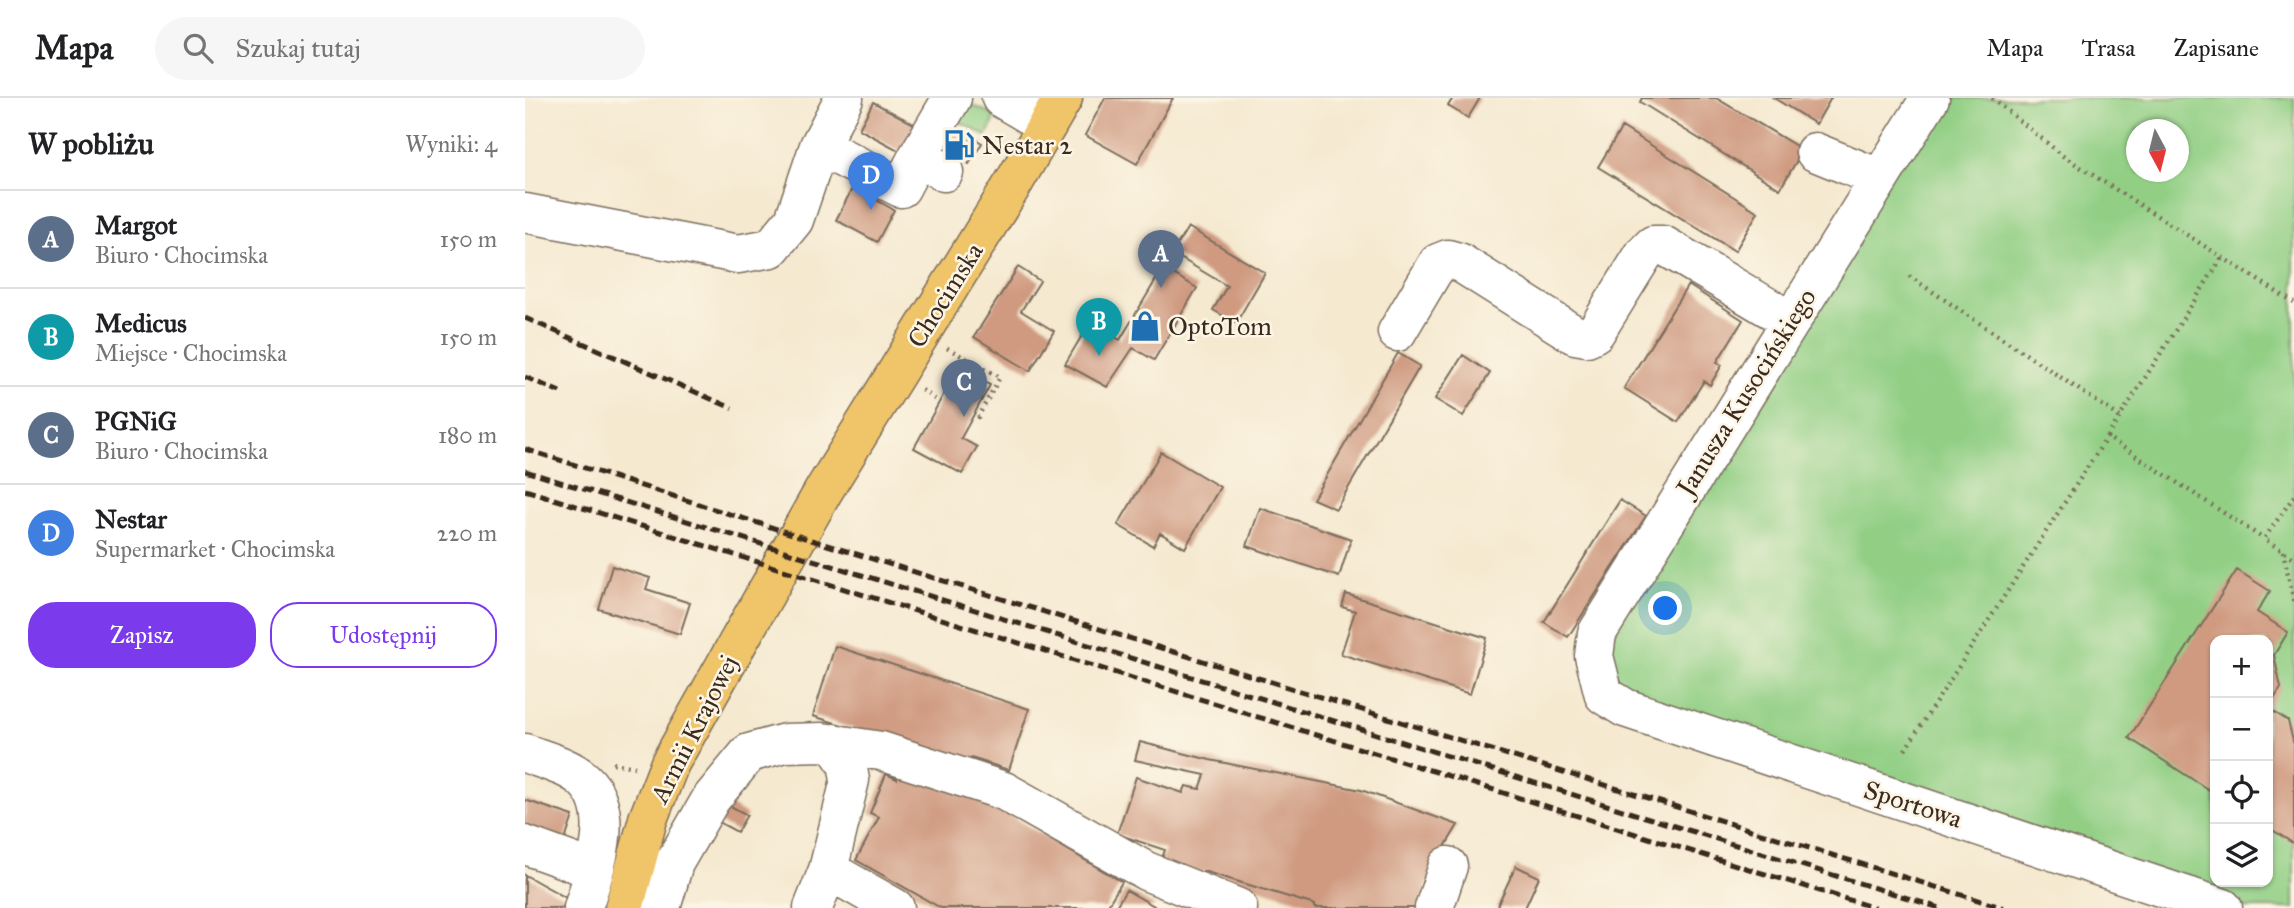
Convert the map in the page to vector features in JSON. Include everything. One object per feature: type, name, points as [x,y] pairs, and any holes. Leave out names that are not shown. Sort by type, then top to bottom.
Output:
[{"type":"main road","name":"Chocimska","points":[[765,595],[824,490],[1055,111]]},
{"type":"main road","name":"Armii Krajowej","points":[[624,908],[648,819],[670,763],[765,595]]},
{"type":"street","points":[[525,213],[738,254],[771,248],[794,220],[819,146],[844,98]]},
{"type":"street","points":[[819,146],[901,188],[931,164],[952,98]]},
{"type":"street","points":[[1001,98],[1055,111]]},
{"type":"street","name":"Janusza Kusocińskiego","points":[[1604,695],[1594,656],[1597,633],[1930,98]]},
{"type":"street","points":[[1815,152],[1879,178]]},
{"type":"street","points":[[1397,332],[1438,263],[1448,259],[1459,261],[1575,335],[1587,337],[1595,334],[1644,254],[1653,245],[1663,245],[1791,321]]},
{"type":"street","name":"Sportowa","points":[[1604,695],[1625,708],[2223,908]]},
{"type":"street","points":[[661,908],[674,863],[711,799],[749,753],[785,743],[833,743],[881,751],[1004,791],[1146,871],[1238,908]]},
{"type":"street","points":[[813,908],[828,870],[850,780],[847,763],[833,743]]},
{"type":"street","points":[[525,753],[570,771],[584,780],[600,811],[601,827],[594,870],[583,908]]},
{"type":"street","points":[[525,845],[594,870]]},
{"type":"street","points":[[1434,908],[1448,866]]},
{"type":"street","points":[[828,870],[895,908]]},
{"type":"path","points":[[1992,98],[2063,156],[2294,303]]},
{"type":"path","points":[[1905,750],[2223,256]]},
{"type":"path","points":[[1909,276],[2120,417]]},
{"type":"path","points":[[944,346],[1000,377],[978,417],[974,414]]},
{"type":"path","points":[[2107,437],[2294,558]]},
{"type":"path","points":[[2264,539],[2294,496]]},
{"type":"path","points":[[2283,551],[2294,602]]},
{"type":"green space","points":[[1930,98],[2294,98],[2294,908],[2222,908],[1604,695],[1597,633]]},
{"type":"green space","points":[[970,104],[993,115],[994,121],[986,136],[949,116],[953,106]]},
{"type":"building","points":[[1105,98],[1173,98],[1137,164],[1085,135]]},
{"type":"building","points":[[1453,98],[1480,98],[1468,118],[1448,106]]},
{"type":"building","points":[[1642,98],[1716,98],[1803,150],[1780,189],[1640,102]]},
{"type":"building","points":[[1774,98],[1831,98],[1816,124]]},
{"type":"building","points":[[873,102],[925,130],[911,157],[859,129]]},
{"type":"building","name":"Nestar 2","points":[[949,123],[982,143],[969,164],[936,146]]},
{"type":"building","points":[[1622,127],[1758,212],[1735,251],[1598,167]]},
{"type":"building","points":[[853,187],[894,210],[877,242],[836,220]]},
{"type":"building","points":[[1188,227],[1265,273],[1236,323],[1213,310],[1227,286],[1172,253]]},
{"type":"building","points":[[1018,267],[1040,281],[1021,311],[1054,331],[1030,371],[974,337]]},
{"type":"building","points":[[1163,268],[1197,288],[1154,360],[1133,348],[1107,387],[1065,364],[1090,322],[1120,340]]},
{"type":"building","points":[[1688,285],[1743,320],[1717,362],[1722,365],[1710,385],[1704,381],[1678,422],[1624,388]]},
{"type":"building","points":[[1398,353],[1420,366],[1336,509],[1313,499]]},
{"type":"building","points":[[1463,355],[1490,373],[1463,416],[1435,399]]},
{"type":"building","points":[[958,368],[990,385],[961,438],[977,447],[962,474],[914,448]]},
{"type":"building","points":[[1161,452],[1220,487],[1185,548],[1160,533],[1153,546],[1118,525]]},
{"type":"building","points":[[1620,500],[1646,516],[1568,637],[1544,622]]},
{"type":"building","points":[[1260,508],[1351,539],[1339,577],[1247,546]]},
{"type":"building","points":[[612,566],[650,578],[646,589],[690,603],[680,634],[599,609]]},
{"type":"building","points":[[2237,570],[2270,591],[2257,612],[2288,632],[2274,655],[2281,688],[2273,700],[2273,635],[2210,635],[2210,791],[2129,738]]},
{"type":"building","points":[[1346,594],[1487,638],[1470,694],[1341,654],[1355,611],[1342,607]]},
{"type":"building","points":[[835,646],[1029,709],[1009,770],[971,758],[969,765],[813,716]]},
{"type":"building","points":[[2273,711],[2288,721],[2294,745],[2294,844],[2273,830]]},
{"type":"building","points":[[1140,742],[1210,760],[1361,790],[1458,825],[1437,860],[1418,908],[1315,908],[1315,905],[1203,871],[1201,878],[1159,866],[1165,850],[1117,834],[1136,777],[1183,793],[1186,786],[1200,789],[1205,775],[1135,760]]},
{"type":"building","points":[[901,766],[1012,808],[1009,815],[1122,882],[1106,908],[941,908],[856,860],[879,817],[870,813],[886,774],[897,779]]},
{"type":"building","points":[[525,800],[573,816],[563,846],[525,834]]},
{"type":"building","points":[[725,803],[747,815],[737,832],[715,820]]},
{"type":"building","points":[[1516,866],[1539,877],[1525,908],[1496,908]]},
{"type":"building","points":[[525,875],[568,899],[563,908],[525,908]]},
{"type":"building","points":[[1126,890],[1154,906],[1153,908],[1115,908]]},
{"type":"railway","points":[[525,318],[732,408]]},
{"type":"railway","points":[[525,377],[560,392]]},
{"type":"railway","points":[[525,449],[824,544],[2004,908]]},
{"type":"railway","points":[[525,471],[1940,908]]},
{"type":"railway","points":[[525,490],[1875,908]]},
{"type":"place","name":"Nestar 2","points":[[959,145]]},
{"type":"place","name":"Nestar","points":[[871,210]]},
{"type":"place","name":"Margot","points":[[1161,288]]},
{"type":"place","name":"OptoTom","points":[[1145,326]]},
{"type":"place","name":"Medicus","points":[[1099,356]]},
{"type":"place","name":"PGNiG","points":[[964,417]]}]
